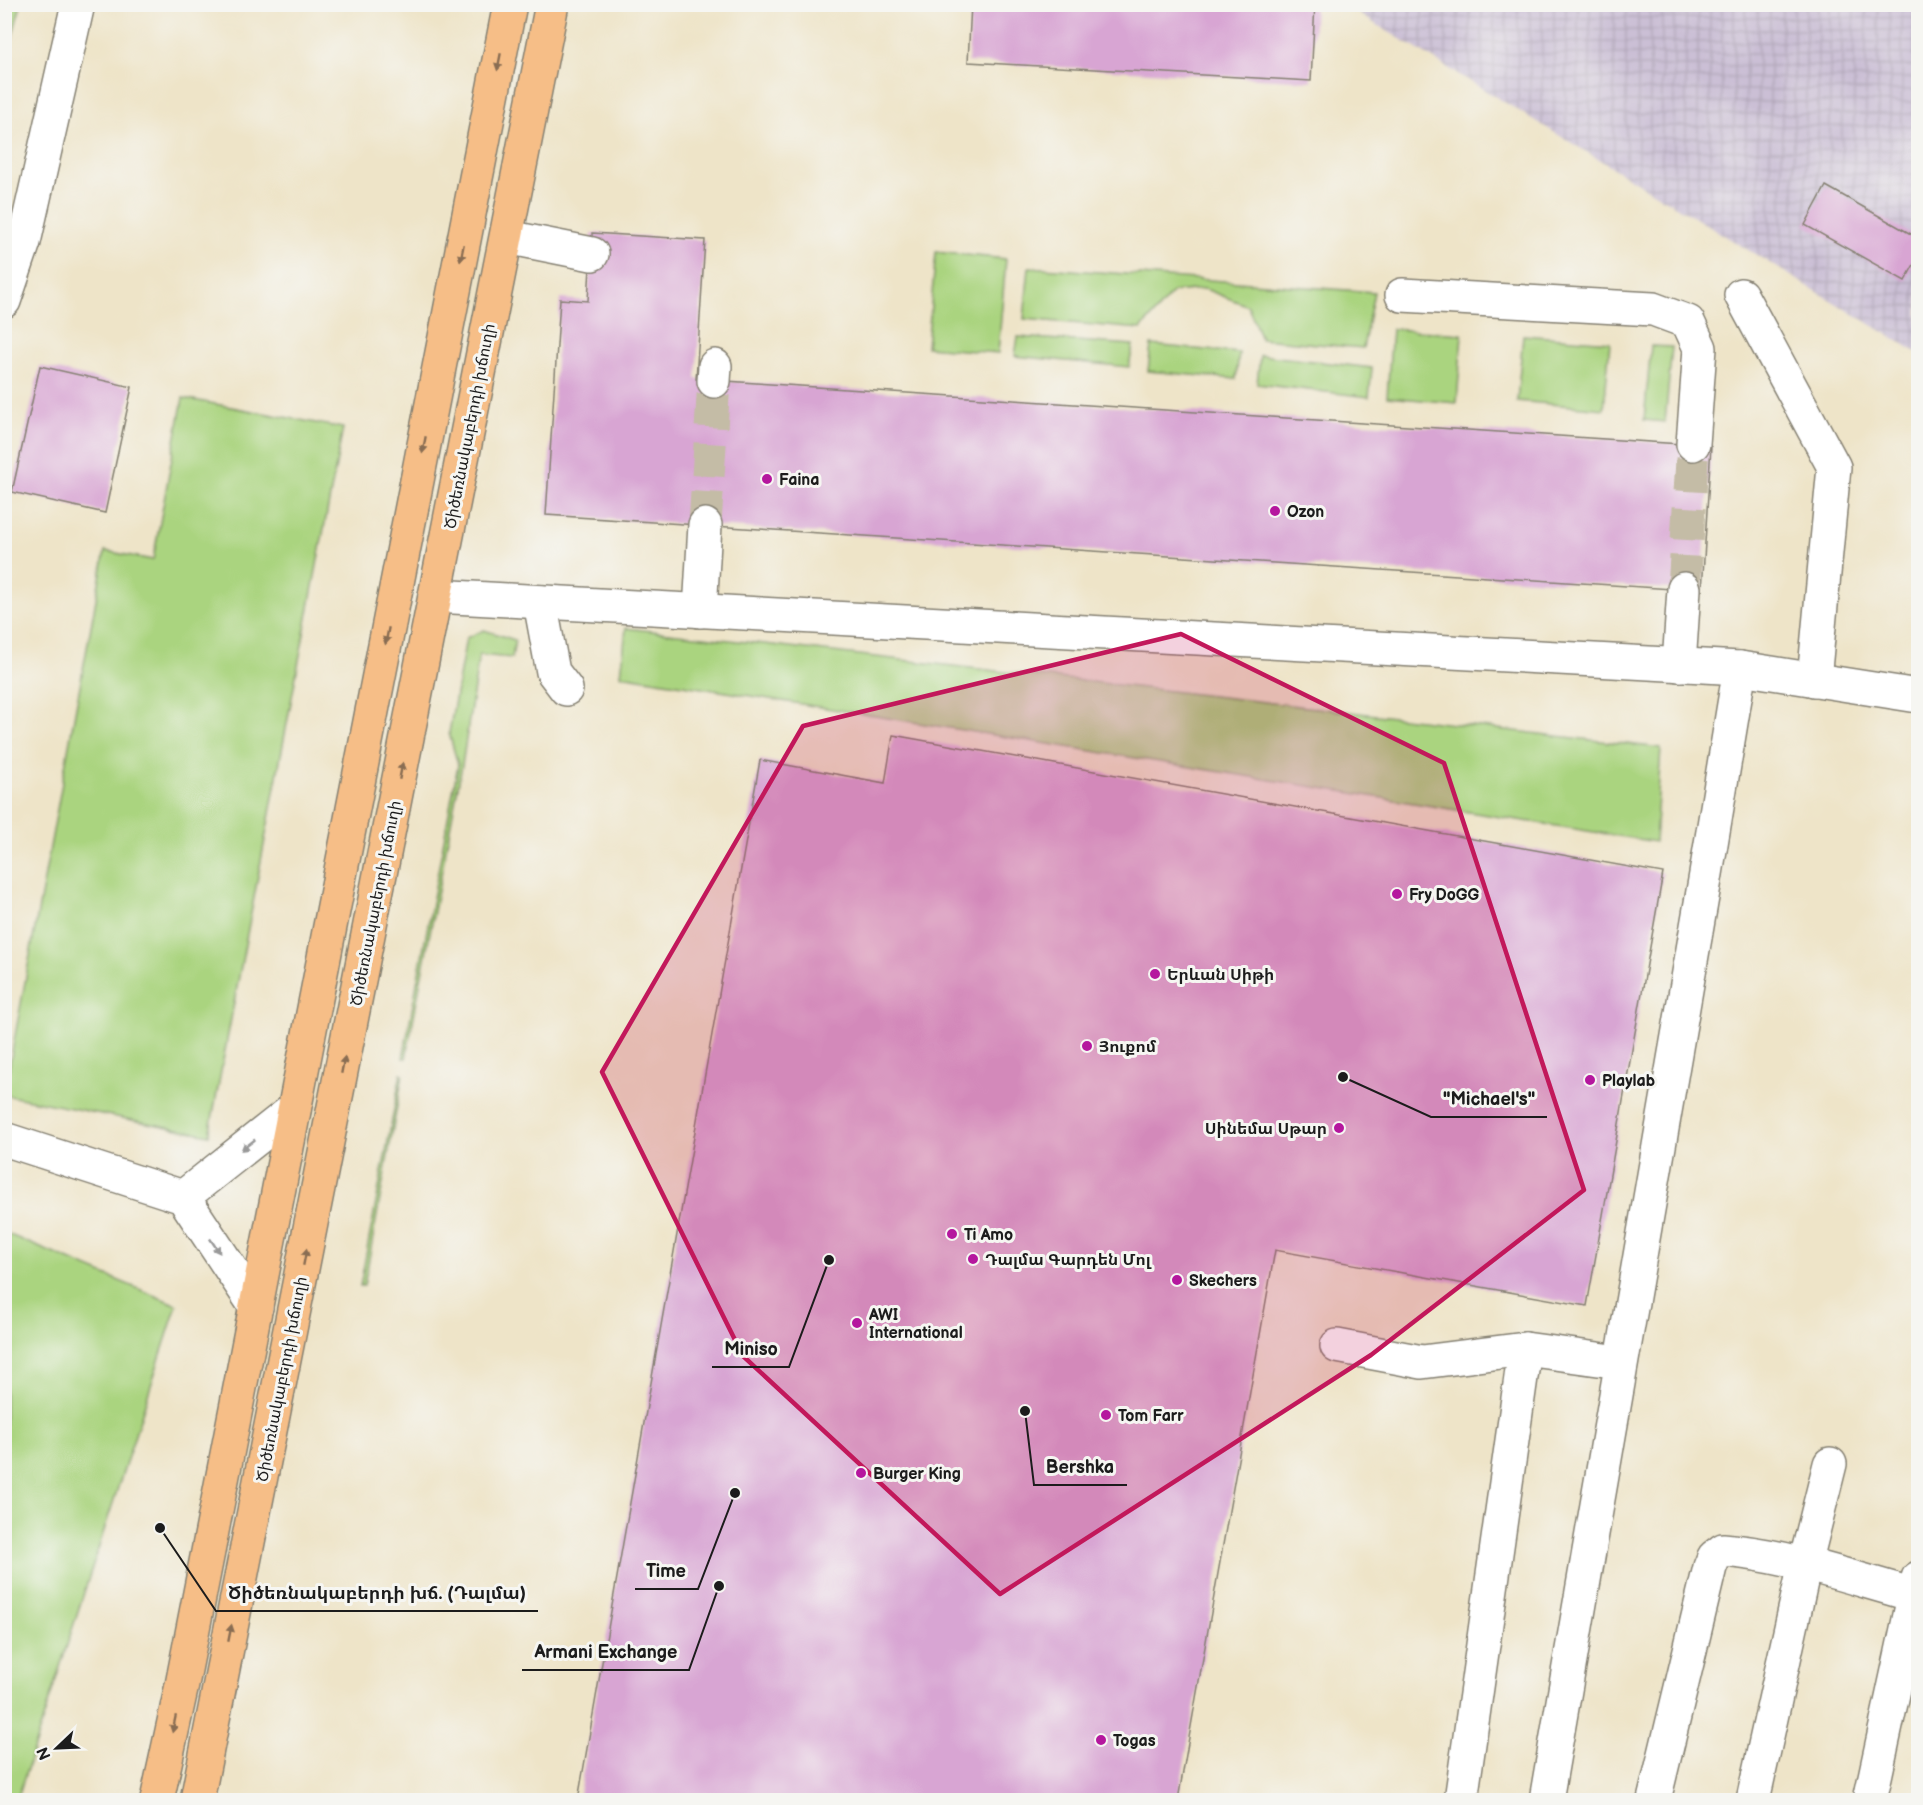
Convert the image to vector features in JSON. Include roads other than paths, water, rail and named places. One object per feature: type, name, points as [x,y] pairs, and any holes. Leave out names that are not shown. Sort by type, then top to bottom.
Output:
[{"type":"main road","points":[[157,1800],[182,1685],[510,4]]},
{"type":"main road","name":"Ծիծեռնակաբերդի խճուղի","points":[[198,1800],[552,4]]},
{"type":"lane","points":[[4,301],[24,242],[78,4]]},
{"type":"lane","points":[[507,237],[592,254]]},
{"type":"lane","points":[[1402,295],[1653,309],[1688,322],[1700,348],[1693,444]]},
{"type":"lane","points":[[1741,295],[1834,467],[1814,680]]},
{"type":"lane","points":[[700,611],[705,525]]},
{"type":"lane","points":[[1679,665],[1684,589]]},
{"type":"lane","points":[[435,596],[1740,668],[1918,696]]},
{"type":"lane","points":[[532,677],[532,644],[540,602]]},
{"type":"lane","points":[[540,602],[553,672],[566,689]]},
{"type":"lane","points":[[1546,1800],[1740,668]]},
{"type":"lane","points":[[183,1197],[294,1109]]},
{"type":"lane","points":[[4,1139],[183,1197],[256,1307]]},
{"type":"lane","points":[[1337,1346],[1422,1362],[1525,1349],[1620,1362]]},
{"type":"lane","points":[[1461,1800],[1525,1349]]},
{"type":"lane","points":[[1753,1800],[1805,1564],[1830,1464]]},
{"type":"lane","points":[[1654,1800],[1714,1557],[1723,1550],[1805,1564],[1917,1590],[1870,1800]]},
{"type":"tunnel","points":[[705,525],[714,381]]},
{"type":"tunnel","points":[[1684,589],[1693,444]]},
{"type":"place","name":"Faina","points":[[767,479]]},
{"type":"place","name":"Ozon","points":[[1275,511]]},
{"type":"place","name":"Fry DoGG","points":[[1397,894]]},
{"type":"place","name":"Երևան Սիթի","points":[[1155,974]]},
{"type":"place","name":"Յուքոմ","points":[[1087,1046]]},
{"type":"place","name":"\"Michael's\"","points":[[1343,1077]]},
{"type":"place","name":"Playlab","points":[[1590,1080]]},
{"type":"place","name":"Սինեմա Սթար","points":[[1339,1128]]},
{"type":"place","name":"Ti Amo","points":[[952,1234]]},
{"type":"place","name":"Դալմա Գարդեն Մոլ","points":[[973,1259]]},
{"type":"place","name":"Miniso","points":[[829,1260]]},
{"type":"place","name":"Skechers","points":[[1177,1280]]},
{"type":"place","name":"AWI International","points":[[857,1323]]},
{"type":"place","name":"Bershka","points":[[1025,1411]]},
{"type":"place","name":"Tom Farr","points":[[1106,1415]]},
{"type":"place","name":"Burger King","points":[[861,1473]]},
{"type":"place","name":"Time","points":[[735,1493]]},
{"type":"place","name":"Ծիծեռնակաբերդի խճ. (Դալմա)","points":[[160,1528]]},
{"type":"place","name":"Armani Exchange","points":[[719,1586]]},
{"type":"place","name":"Togas","points":[[1101,1740]]}]
